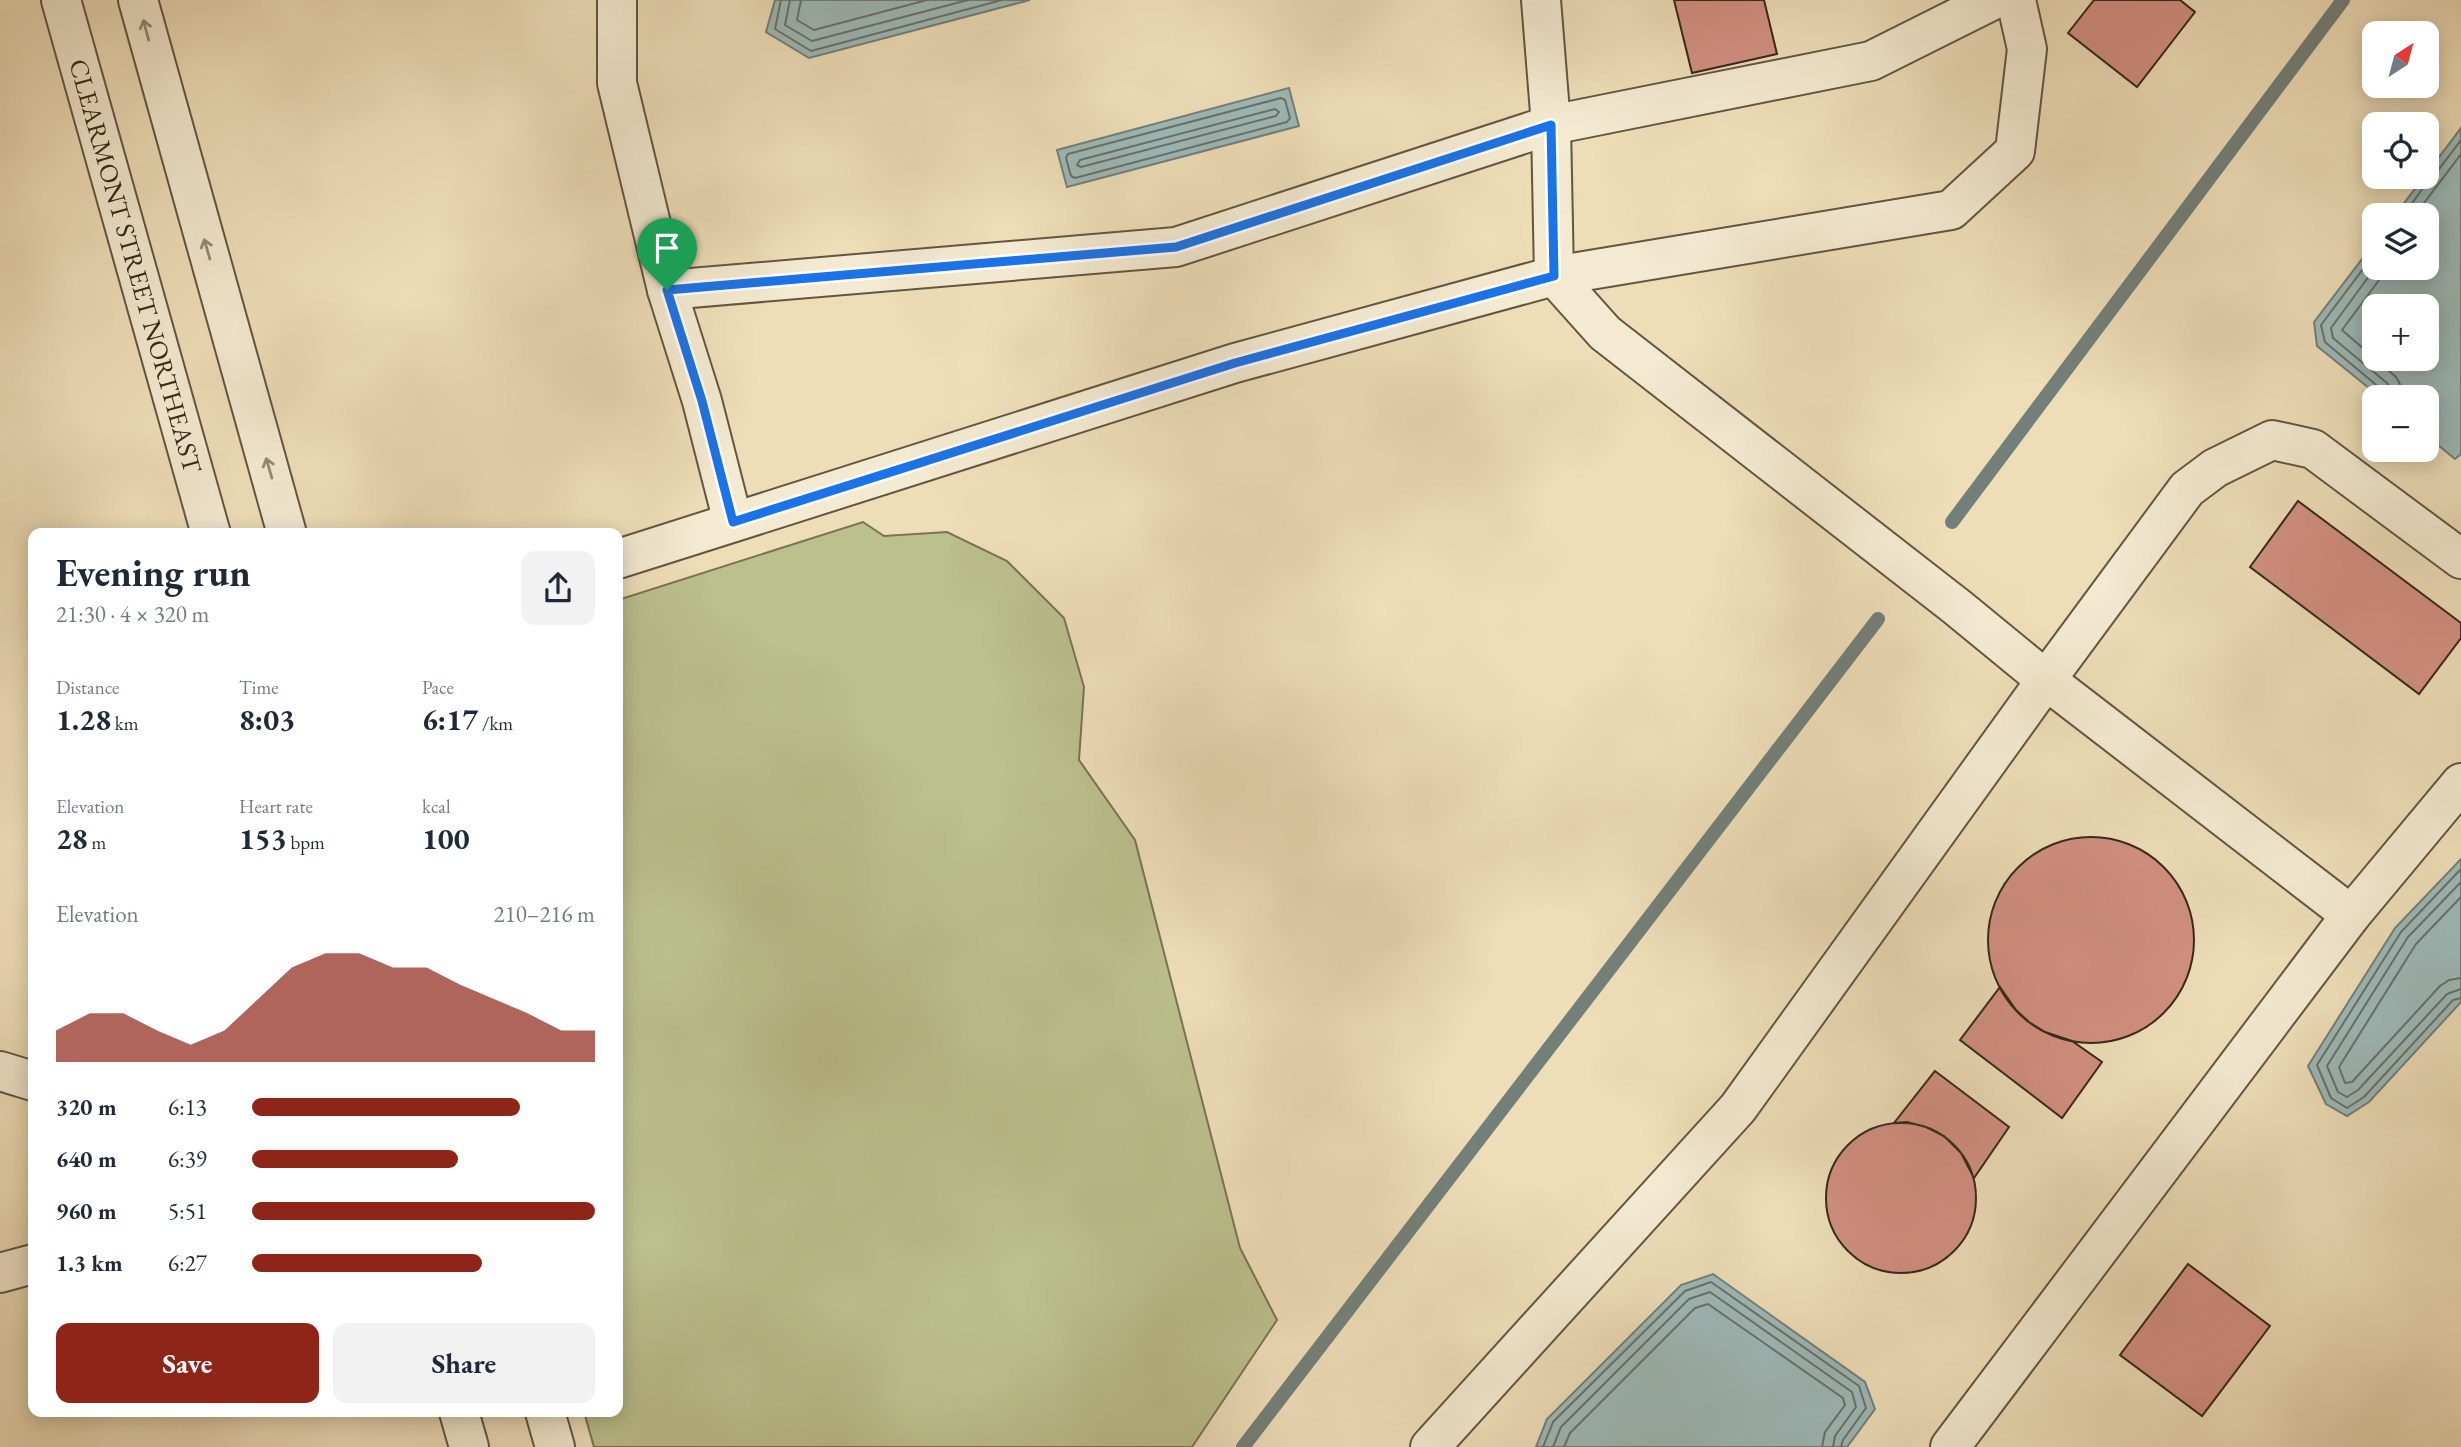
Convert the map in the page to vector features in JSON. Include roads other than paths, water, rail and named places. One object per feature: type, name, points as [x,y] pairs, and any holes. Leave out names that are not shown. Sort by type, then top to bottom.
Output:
[{"type":"street","name":"CLEARMONT STREET NORTHEAST","points":[[61,0],[209,528]]},
{"type":"street","points":[[138,0],[285,528]]},
{"type":"street","points":[[617,0],[617,83],[667,290],[702,401],[733,522]]},
{"type":"street","points":[[1541,0],[1551,125],[1554,276],[1605,333],[1957,607],[2046,680],[2351,915]]},
{"type":"street","points":[[667,290],[1176,247],[1551,125],[1871,61],[1993,0]]},
{"type":"street","points":[[623,557],[1235,363],[1554,276],[1951,210],[2015,151],[2027,49],[2016,0]]},
{"type":"street","points":[[1430,1447],[1738,1108],[2187,489],[2216,468],[2272,440],[2313,449],[2461,559]]},
{"type":"street","points":[[1950,1447],[2351,915],[2461,783]]},
{"type":"street","points":[[0,1071],[28,1078]]},
{"type":"street","points":[[0,1273],[28,1265]]},
{"type":"street","points":[[460,1417],[469,1447]]},
{"type":"street","points":[[546,1417],[555,1447]]},
{"type":"water","points":[[775,0],[1030,0],[809,58],[766,32]]},
{"type":"water","points":[[1289,88],[1299,126],[1067,187],[1057,150]]},
{"type":"water","points":[[2461,128],[2461,454],[2455,459],[2439,446],[2439,385],[2365,385],[2317,346],[2314,322],[2362,259],[2362,280],[2439,280],[2439,203],[2404,203],[2415,189],[2439,189],[2439,157]]},
{"type":"water","points":[[2461,859],[2461,1002],[2369,1102],[2347,1116],[2326,1104],[2308,1066],[2395,928]]},
{"type":"water","points":[[1713,1274],[1865,1382],[1875,1409],[1847,1447],[1536,1447],[1547,1419],[1681,1285]]},
{"type":"waterway","points":[[1952,522],[2343,0]]},
{"type":"waterway","points":[[1243,1447],[1878,619]]}]
